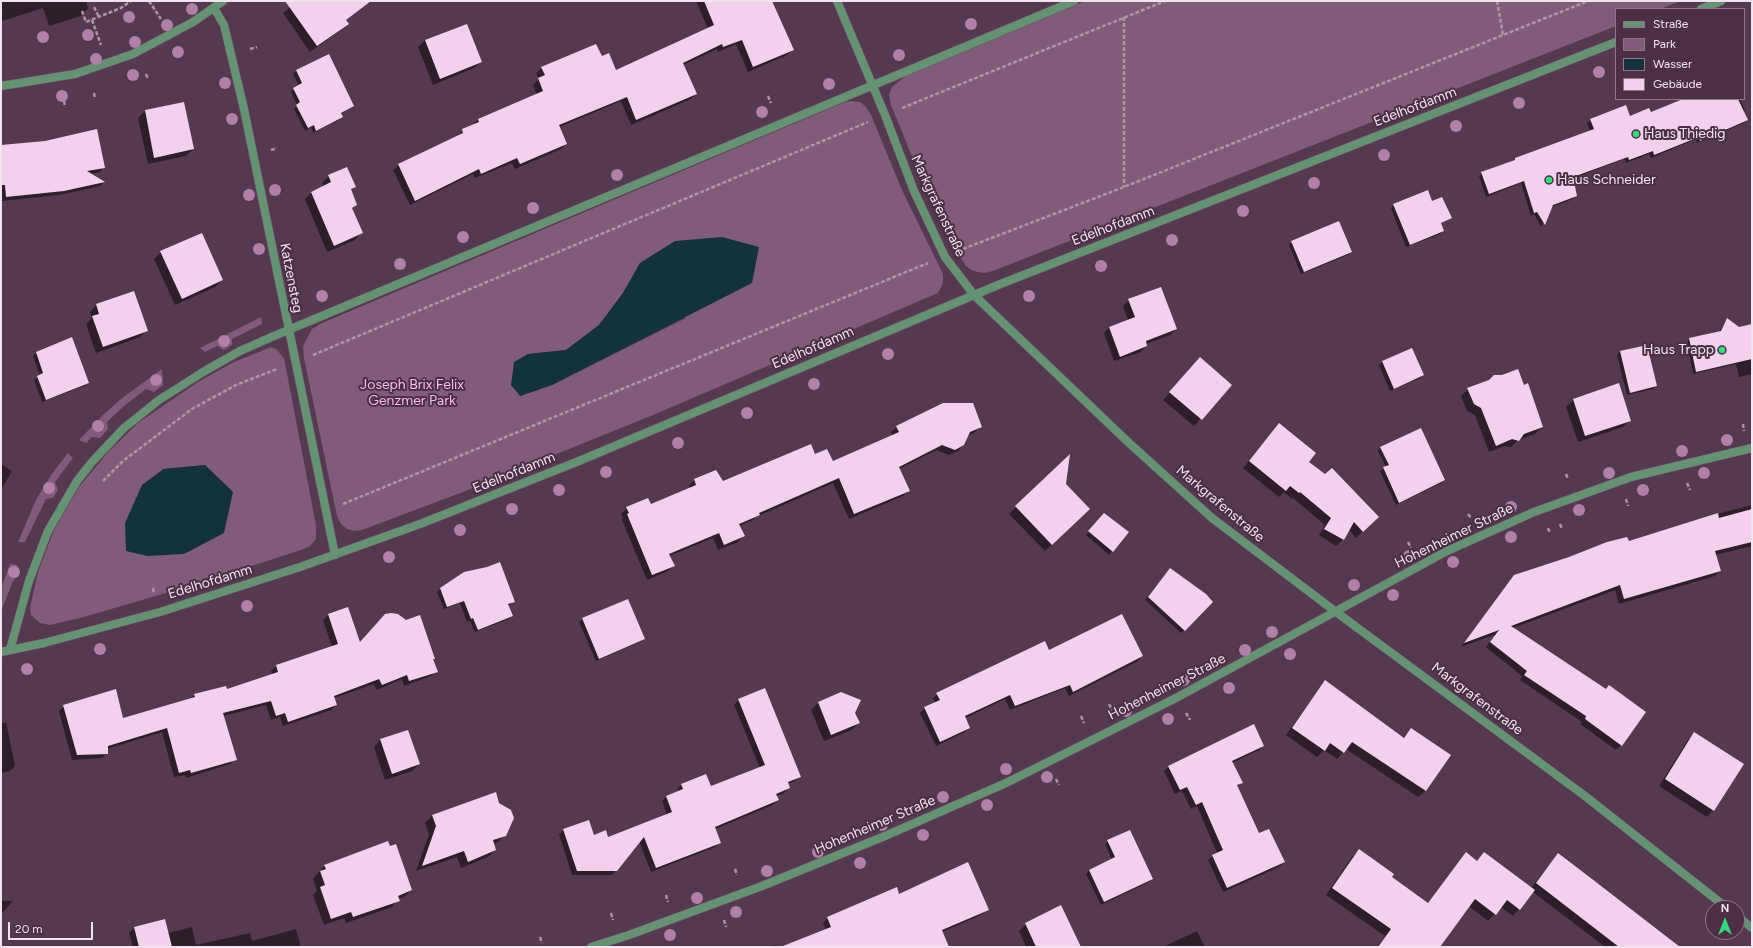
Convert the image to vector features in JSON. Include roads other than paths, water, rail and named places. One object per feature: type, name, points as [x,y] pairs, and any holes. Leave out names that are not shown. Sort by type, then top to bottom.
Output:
[{"type":"street","points":[[1,86],[65,76],[104,65],[133,54],[192,22],[223,1]]},
{"type":"street","name":"Markgrafenstraße","points":[[837,1],[914,192],[945,257],[974,295],[1128,442],[1212,518],[1336,612],[1585,796],[1717,900]]},
{"type":"street","points":[[10,650],[29,581],[48,532],[77,480],[124,428],[165,397],[203,372],[240,351],[1074,1]]},
{"type":"street","points":[[1704,8],[1721,1]]},
{"type":"street","name":"Katzensteg","points":[[214,8],[224,25],[238,86],[335,555]]},
{"type":"street","name":"Edelhofdamm","points":[[1,652],[104,628],[160,612],[335,555],[440,517],[565,467],[974,295],[1615,42]]},
{"type":"street","name":"Hohenheimer Straße","points":[[591,947],[629,935],[774,881],[885,836],[1006,783],[1174,699],[1447,551],[1534,512],[1631,477],[1752,448]]},
{"type":"water","points":[[722,237],[759,247],[752,283],[552,385],[520,396],[511,385],[514,362],[528,354],[566,350],[599,325],[623,293],[640,263],[675,241]]},
{"type":"water","points":[[205,465],[233,492],[224,533],[184,554],[147,556],[126,551],[125,523],[142,485],[164,469]]},
{"type":"place","name":"Haus Thiedig","points":[[1636,134]]},
{"type":"place","name":"Haus Schneider","points":[[1549,180]]},
{"type":"place","name":"Haus Trapp","points":[[1722,350]]},
{"type":"park label","name":"Joseph Brix Felix Genzmer Park","points":[[412,394]]}]
